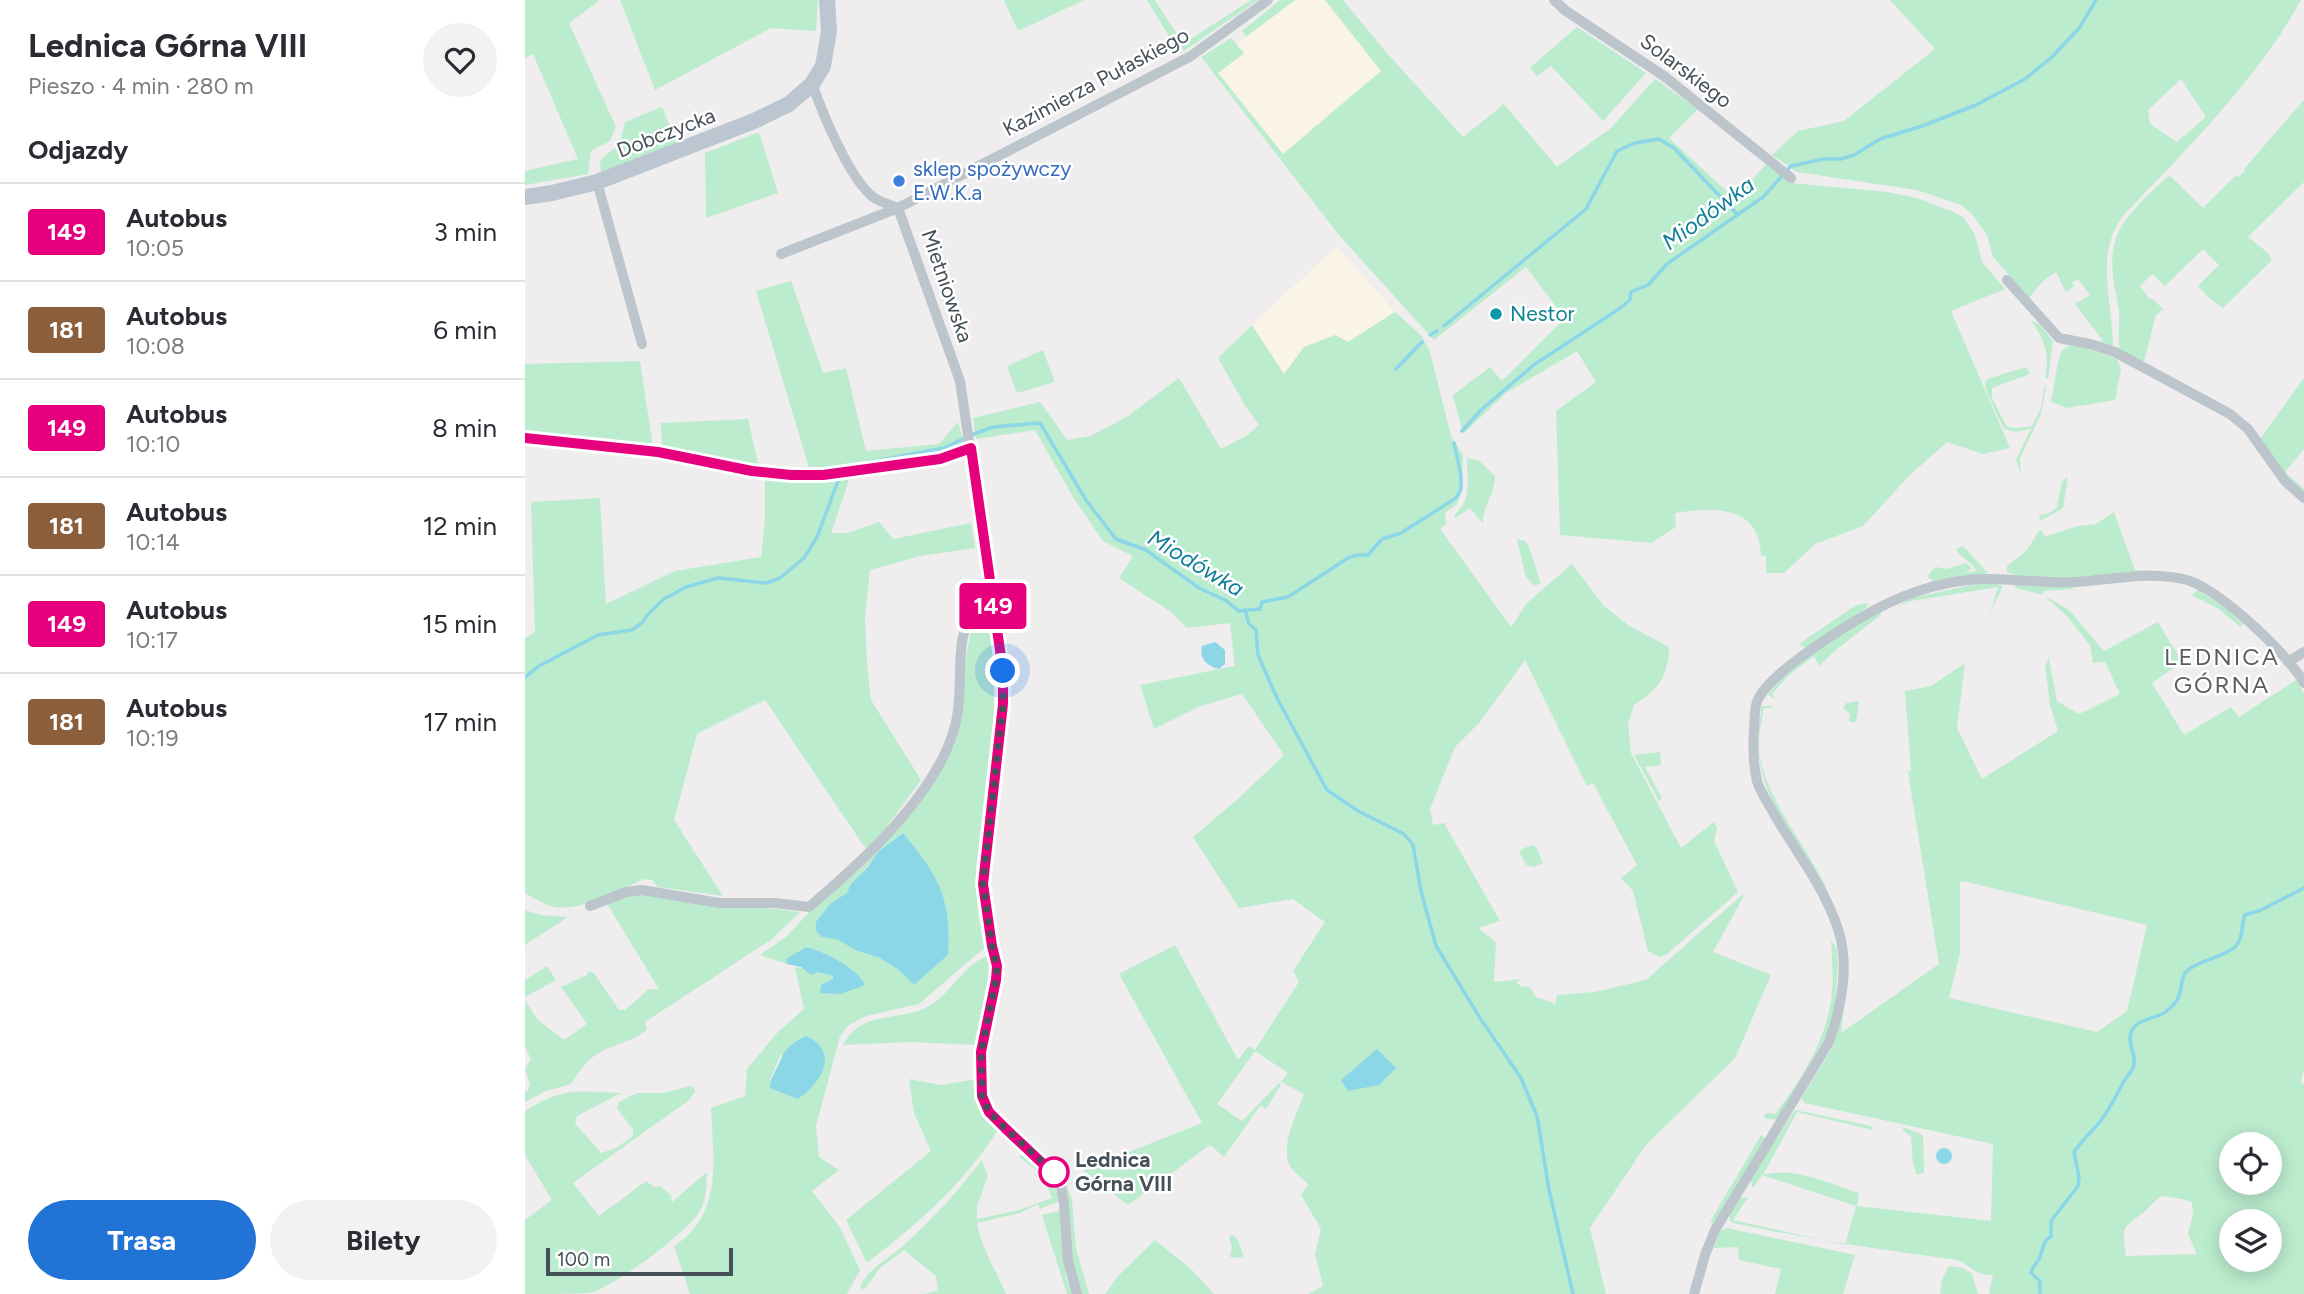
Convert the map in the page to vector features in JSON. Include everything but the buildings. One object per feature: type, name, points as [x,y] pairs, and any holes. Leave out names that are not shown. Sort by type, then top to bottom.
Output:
[{"type":"main road","points":[[812,84],[823,66],[827,47],[827,0]]},
{"type":"main road","name":"Dobczycka","points":[[525,197],[597,182],[778,110],[799,97],[812,84]]},
{"type":"street","name":"Kazimierza Pułaskiego","points":[[782,254],[898,208],[1202,50],[1268,0]]},
{"type":"street","name":"Solarskiego","points":[[1554,0],[1566,12],[1610,38],[1664,76],[1791,178]]},
{"type":"street","name":"Mietniowska","points":[[812,84],[856,179],[874,198],[898,208],[960,381],[1003,671],[1003,704],[983,884],[997,966],[981,1052],[982,1096],[989,1112],[1060,1180],[1068,1261],[1077,1294]]},
{"type":"street","points":[[597,182],[642,344]]},
{"type":"street","points":[[2007,280],[2059,338],[2115,352],[2230,414],[2248,429],[2276,469],[2304,498]]},
{"type":"street","points":[[525,438],[658,452],[752,471],[791,475],[823,475],[940,459],[971,448]]},
{"type":"street","points":[[1694,1294],[1715,1230],[1829,1042],[1841,996],[1843,960],[1839,931],[1820,886],[1757,783],[1753,743],[1757,701],[1786,667],[1863,615],[1893,599],[1933,586],[1981,579],[2077,582],[2157,576],[2183,579],[2218,595],[2288,662],[2304,683]]},
{"type":"street","points":[[590,906],[626,891],[642,890],[719,903],[809,906],[880,843],[930,780],[944,756],[957,718],[959,673],[965,632],[977,586],[990,583]]},
{"type":"street","points":[[2288,662],[2304,652]]},
{"type":"shaded area","points":[[1295,0],[1325,0],[1381,71],[1283,154],[1218,73],[1244,54],[1237,44]]},
{"type":"shaded area","points":[[1337,246],[1395,312],[1348,342],[1283,375],[1252,325]]},
{"type":"green space","points":[[525,0],[600,0],[569,23],[616,127],[610,141],[591,151],[588,174],[525,185],[525,172],[529,170],[578,159],[533,54],[525,58]]},
{"type":"green space","points":[[620,0],[818,0],[816,31],[771,28],[655,90]]},
{"type":"green space","points":[[1004,0],[1084,0],[1018,31]]},
{"type":"green space","points":[[1147,0],[1155,0],[1180,39],[1189,40],[1251,0],[1258,0],[1184,51],[1175,46]]},
{"type":"green space","points":[[1280,0],[1295,0],[1246,37],[1242,31]]},
{"type":"green space","points":[[1325,0],[1343,0],[1463,137],[1504,104],[1557,167],[1611,128],[1655,79],[1698,109],[1669,138],[1735,199],[1766,164],[1792,183],[1887,192],[1917,198],[1964,218],[1975,235],[1982,262],[2005,289],[1951,311],[2010,448],[1983,454],[1947,442],[1910,475],[1863,526],[1815,544],[1784,573],[1766,573],[1766,556],[1761,556],[1759,539],[1753,527],[1744,518],[1732,513],[1705,510],[1675,513],[1676,527],[1651,543],[1560,535],[1556,411],[1596,382],[1577,351],[1506,393],[1463,434],[1453,395],[1490,367],[1502,381],[1565,318],[1526,267],[1434,340],[1339,235],[1201,57],[1231,38],[1244,53],[1218,73],[1283,154],[1381,71]]},
{"type":"green space","points":[[1890,0],[2301,0],[2264,58],[2219,114],[2122,217],[2109,247],[2107,263],[2113,345],[2110,347],[2068,335],[2104,342],[2075,304],[2090,295],[2078,279],[2066,292],[2056,272],[2043,281],[2029,298],[1993,257],[1987,235],[1972,214],[1961,205],[1917,190],[1797,172],[1772,155],[1798,131],[1844,121],[1935,49]],"holes":[[[2181,79],[2206,117],[2177,142],[2150,124],[2148,110]]]},
{"type":"green space","points":[[1577,27],[1646,73],[1603,121],[1551,66],[1537,76],[1530,68]]},
{"type":"green space","points":[[2304,100],[2304,182],[2248,237],[2267,252],[2272,260],[2223,308],[2198,286],[2219,265],[2203,249],[2165,286],[2152,274],[2140,286],[2150,300],[2152,298],[2163,309],[2156,315],[2144,362],[2120,350],[2119,312],[2112,262],[2117,236],[2128,217],[2170,176],[2203,208],[2235,176],[2239,177],[2245,171]]},
{"type":"green space","points":[[662,107],[677,143],[601,172],[600,160],[620,144],[625,122]]},
{"type":"green space","points":[[759,132],[778,193],[706,218],[705,153]]},
{"type":"green space","points":[[791,281],[823,373],[846,368],[866,451],[939,444],[958,422],[965,446],[951,453],[826,472],[810,471],[756,291]]},
{"type":"green space","points":[[1395,312],[1421,335],[1430,352],[1451,436],[1463,455],[1462,490],[1457,504],[1445,513],[1446,524],[1440,529],[1511,627],[1527,603],[1572,564],[1604,606],[1628,625],[1669,647],[1667,666],[1656,688],[1634,705],[1628,724],[1631,753],[1681,848],[1714,822],[1717,828],[1714,841],[1738,892],[1666,955],[1659,957],[1648,951],[1633,891],[1621,878],[1637,865],[1593,783],[1587,786],[1525,660],[1480,722],[1455,747],[1430,809],[1433,825],[1444,823],[1500,921],[1478,928],[1496,942],[1494,982],[1520,979],[1517,983],[1531,989],[1536,997],[1555,1004],[1557,995],[1595,992],[1646,980],[1742,895],[1744,896],[1713,952],[1771,975],[1735,1058],[1646,1145],[1590,1228],[1606,1294],[1308,1294],[1323,1286],[1315,1254],[1321,1229],[1301,1195],[1308,1184],[1290,1167],[1287,1156],[1291,1129],[1304,1094],[1281,1082],[1288,1073],[1255,1051],[1217,1104],[1242,1121],[1279,1083],[1281,1085],[1266,1109],[1260,1106],[1224,1157],[1210,1145],[1128,1205],[1083,1170],[1202,1123],[1119,974],[1175,945],[1238,1060],[1249,1046],[1255,1050],[1299,982],[1293,971],[1325,922],[1293,899],[1239,908],[1193,837],[1284,755],[1242,694],[1201,706],[1154,729],[1140,685],[1235,666],[1230,623],[1187,628],[1171,612],[1119,578],[1133,556],[1103,541],[1073,497],[1035,430],[976,439],[973,418],[1040,402],[1067,440],[1091,436],[1128,416],[1179,378],[1221,449],[1246,436],[1259,425],[1218,358],[1252,325],[1284,374],[1304,347],[1335,335],[1348,342]]},
{"type":"green space","points":[[2031,320],[2039,324],[2053,341],[2048,378],[2045,379],[2045,348]]},
{"type":"green space","points":[[2072,344],[2116,358],[2121,369],[2115,400],[2067,408],[2051,402],[2062,350]]},
{"type":"green space","points":[[1043,350],[1055,382],[1017,393],[1007,366]]},
{"type":"green space","points":[[640,361],[653,447],[525,433],[525,364]]},
{"type":"green space","points":[[2026,367],[2030,374],[1992,388],[1992,398],[2007,427],[2019,428],[2032,426],[2041,408],[2046,387],[2041,414],[2020,458],[2021,475],[2016,459],[2031,429],[2013,431],[2003,427],[1985,383],[1987,379]]},
{"type":"green space","points":[[2304,378],[2304,449],[2285,472],[2304,489],[2304,495],[2288,479],[2260,439]]},
{"type":"green space","points":[[748,419],[759,467],[662,448],[661,423]]},
{"type":"green space","points":[[1467,458],[1478,460],[1495,476],[1483,524],[1470,508],[1454,519],[1467,494]]},
{"type":"green space","points":[[765,476],[850,477],[831,533],[848,533],[879,522],[893,539],[971,523],[975,548],[920,556],[870,570],[865,617],[871,700],[921,780],[868,852],[765,700],[697,734],[674,820],[723,896],[658,887],[652,880],[644,879],[600,899],[576,906],[565,908],[547,905],[525,893],[525,638],[535,632],[531,502],[600,498],[606,604],[675,571],[761,557],[765,521]]},
{"type":"green space","points":[[2068,477],[2063,508],[2040,521],[2039,515],[2050,513],[2057,507],[2062,481]]},
{"type":"green space","points":[[2114,512],[2135,570],[2140,570],[2139,572],[2053,579],[2007,572],[2007,566],[2027,550],[2039,531],[2042,530],[2044,537],[2078,526],[2096,524]]},
{"type":"green space","points":[[1517,539],[1525,541],[1541,583],[1534,586],[1525,575]]},
{"type":"green space","points":[[1963,546],[1988,573],[1930,582],[1933,580],[1928,575],[1935,567],[1947,569],[1966,563],[1972,568],[1965,573],[1977,571],[1956,549]]},
{"type":"green space","points":[[1985,582],[2003,586],[1990,613],[1998,587],[1911,601],[1898,607],[1912,598]]},
{"type":"green space","points":[[2014,585],[2073,587],[2044,591],[2043,595],[2016,588]]},
{"type":"green space","points":[[2198,590],[2228,610],[2243,624],[2240,627],[2219,609],[2190,597]]},
{"type":"green space","points":[[979,591],[983,592],[993,652],[994,712],[976,868],[978,913],[984,948],[919,1004],[866,1016],[849,1025],[840,1036],[816,1126],[819,1157],[839,1170],[812,1191],[839,1226],[860,1270],[847,1294],[690,1294],[674,1246],[690,1233],[708,1202],[713,1166],[711,1108],[745,1096],[747,1069],[778,1032],[804,1009],[795,967],[806,969],[811,975],[818,972],[833,976],[834,979],[853,970],[806,947],[786,959],[787,964],[760,955],[787,936],[811,910],[864,865],[933,784],[954,746],[962,719],[965,662]],"holes":[[[903,833],[934,876],[948,918],[948,955],[914,985],[899,970],[878,957],[858,951],[836,939],[827,909],[846,894],[873,860]],[[781,1054],[798,1099],[770,1080]]]},
{"type":"green space","points":[[2043,595],[2069,610],[2104,651],[2158,622],[2182,662],[2152,683],[2184,735],[2231,707],[2239,717],[2296,680],[2304,694],[2304,1068],[2301,1082],[2304,1085],[2304,1294],[1989,1294],[1993,1274],[1984,1275],[1958,1260],[1845,1244],[1856,1206],[1762,1175],[1753,1188],[1750,1179],[1795,1110],[1871,1126],[1873,1130],[1797,1112],[1763,1175],[1799,1174],[1824,1181],[1859,1193],[1857,1206],[1991,1221],[1993,1144],[1805,1103],[1801,1099],[1833,1046],[1847,981],[1841,1033],[1939,964],[1908,772],[1911,770],[1905,691],[1931,686],[1965,663],[1957,728],[1982,779],[2058,731],[2050,705],[2045,665],[2051,654],[2049,660],[2057,701],[2079,714],[2120,694],[2105,662],[2093,663],[2090,645],[2066,615]],"holes":[[[1960,882],[2147,925],[2127,1011],[2097,1032],[1949,998],[1960,953]],[[2161,1196],[2192,1202],[2193,1213],[2188,1234],[2197,1254],[2126,1256],[2124,1234],[2127,1226]]]},
{"type":"green space","points":[[1869,603],[1865,609],[1806,648],[1799,644],[1856,605]]},
{"type":"green space","points":[[1880,610],[1881,615],[1819,666],[1814,656],[1787,677],[1772,694],[1776,699],[1768,695],[1805,658]]},
{"type":"green space","points":[[1859,701],[1856,722],[1849,722],[1850,714],[1843,708],[1846,703]]},
{"type":"green space","points":[[1762,706],[1773,706],[1764,708],[1759,735]]},
{"type":"green space","points":[[1759,751],[1769,787],[1827,889],[1812,869],[1771,797],[1760,765]]},
{"type":"green space","points":[[1660,752],[1661,765],[1645,767],[1662,798],[1659,801],[1634,755]]},
{"type":"green space","points":[[1531,845],[1536,847],[1543,863],[1534,867],[1526,865],[1519,851]]},
{"type":"green space","points":[[639,893],[800,912],[772,939],[645,1022],[647,1030],[593,1057],[571,1084],[546,1091],[525,1102],[525,1092],[530,1083],[525,1070],[531,1059],[525,1047],[525,1000],[537,1019],[564,1040],[587,1024],[561,987],[587,975],[588,971],[594,973],[619,1010],[625,1010],[649,989],[659,989],[606,902]]},
{"type":"green space","points":[[525,910],[541,915],[568,917],[525,945]]},
{"type":"green space","points":[[1831,940],[1837,949],[1838,966],[1834,1015],[1827,1035],[1777,1120],[1763,1118],[1766,1113],[1775,1114],[1794,1088],[1823,1032],[1832,994]]},
{"type":"green space","points":[[989,956],[992,982],[978,1045],[909,1042],[843,1045],[851,1033],[872,1021],[907,1014],[931,1005],[973,964]]},
{"type":"green space","points":[[547,966],[556,980],[525,997],[525,980]]},
{"type":"green space","points":[[909,1079],[941,1085],[976,1081],[978,1101],[997,1125],[997,1131],[970,1169],[938,1203],[867,1263],[846,1220],[931,1151],[914,1113]]},
{"type":"green space","points":[[690,1086],[695,1092],[688,1101],[573,1183],[599,1216],[646,1181],[654,1187],[660,1186],[671,1195],[672,1202],[707,1172],[704,1200],[694,1219],[650,1257],[616,1280],[590,1293],[525,1294],[525,1220],[552,1200],[525,1155],[525,1111],[550,1098],[571,1092],[621,1093],[577,1116],[575,1123],[601,1153],[616,1148],[633,1136],[633,1130],[617,1108],[619,1102],[637,1093],[663,1093]]},
{"type":"green space","points":[[1903,1127],[1923,1135],[1924,1172],[1917,1175],[1913,1164],[1911,1137]]},
{"type":"green space","points":[[1761,1135],[1765,1138],[1714,1224],[1710,1222]]},
{"type":"green space","points":[[1026,1152],[1048,1173],[1059,1201],[1040,1209],[1038,1204],[1020,1213],[977,1223],[985,1250],[1006,1294],[923,1294],[938,1291],[936,1276],[904,1250],[880,1268],[865,1289],[862,1289],[860,1286],[869,1274],[925,1225],[982,1160],[988,1176],[977,1206],[977,1219],[1019,1210],[1052,1198],[1043,1175],[1019,1157]]},
{"type":"green space","points":[[1066,1182],[1072,1200],[1076,1249],[1089,1294],[1081,1294],[1073,1269]]},
{"type":"green space","points":[[1748,1197],[1733,1220],[1823,1240],[1733,1223],[1730,1221],[1730,1214],[1739,1199]]},
{"type":"green space","points":[[1058,1211],[1061,1213],[1066,1278],[1073,1294],[1067,1294],[1042,1215]]},
{"type":"green space","points":[[1727,1228],[1855,1255],[1843,1294],[1775,1294],[1781,1269],[1739,1260],[1738,1247],[1714,1248],[1720,1231]]},
{"type":"green space","points":[[1233,1235],[1238,1240],[1244,1258],[1230,1257],[1232,1247],[1229,1236]]},
{"type":"green space","points":[[1155,1240],[1192,1270],[1214,1294],[1105,1294],[1118,1276]]},
{"type":"green space","points":[[1949,1266],[1963,1268],[1972,1274],[1978,1294],[1940,1294],[1942,1279]]},
{"type":"water","points":[[1215,642],[1225,650],[1225,664],[1219,669],[1208,664],[1202,655],[1202,646]]},
{"type":"water","points":[[903,833],[934,875],[945,902],[948,918],[948,955],[914,985],[899,970],[878,957],[858,951],[836,939],[822,937],[816,931],[816,922],[831,903],[847,893],[851,884],[878,852]]},
{"type":"water","points":[[806,947],[830,956],[848,967],[865,985],[841,994],[820,993],[821,985],[833,979],[833,976],[818,972],[811,975],[801,967],[787,964],[786,959]]},
{"type":"water","points":[[806,1036],[823,1050],[824,1068],[814,1085],[798,1099],[770,1088],[770,1085],[785,1051]]},
{"type":"water","points":[[1377,1049],[1396,1068],[1379,1085],[1348,1091],[1341,1080]]},
{"type":"water","points":[[1944,1148],[1952,1156],[1944,1164],[1936,1156]]},
{"type":"waterway","name":"Miodówka","points":[[1462,431],[1482,409],[1535,364],[1619,309],[1630,300],[1631,292],[1648,285],[1667,264],[1763,197],[1791,166],[1854,155],[1880,139],[1976,105],[2025,79],[2052,57],[2080,27],[2096,0]]},
{"type":"waterway","points":[[1444,326],[1586,209],[1617,151],[1635,143],[1659,139],[1674,148],[1737,214]]},
{"type":"waterway","points":[[1430,335],[1437,331]]},
{"type":"waterway","points":[[1396,369],[1422,342]]},
{"type":"waterway","name":"Miodówka","points":[[974,434],[993,427],[1040,423],[1086,500],[1116,539],[1146,550],[1199,588],[1225,600],[1239,611],[1260,609],[1262,602],[1288,597],[1348,558],[1368,555],[1382,539],[1401,533],[1456,498],[1461,489],[1461,475],[1454,443]]},
{"type":"waterway","name":"Miodówka","points":[[844,467],[944,448],[965,438]]},
{"type":"waterway","name":"Miodówka","points":[[525,677],[539,666],[598,635],[632,630],[664,599],[686,587],[718,578],[767,583],[780,578],[804,558],[817,537],[838,481]]},
{"type":"waterway","points":[[1245,610],[1249,624],[1256,630],[1258,655],[1277,698],[1327,790],[1358,811],[1404,834],[1413,845],[1421,891],[1436,946],[1521,1078],[1537,1116],[1549,1190],[1573,1294]]},
{"type":"waterway","points":[[2040,1294],[2040,1281],[2031,1273],[2051,1236],[2051,1221],[2078,1186],[2074,1152],[2099,1123],[2133,1068],[2130,1037],[2134,1027],[2164,1013],[2173,1005],[2189,969],[2236,946],[2245,915],[2261,910],[2304,888]]},
{"type":"bus line","name":"149","points":[[525,438],[658,452],[752,471],[791,475],[823,475],[940,459],[971,448],[1003,671],[1003,704],[983,884],[997,966],[981,1052],[982,1096],[989,1112],[1060,1180]]},
{"type":"place","name":"sklep spożywczy E.W.K.a","points":[[899,181]]},
{"type":"place","name":"Nestor","points":[[1496,314]]},
{"type":"place","name":"Lednica Górna VIII","points":[[1054,1172]]},
{"type":"district","name":"LEDNICA GÓRNA","points":[[2222,671]]},
{"type":"route","points":[[1003,671],[1003,704],[983,884],[997,966],[981,1052],[982,1096],[989,1112],[1054,1172]]}]
